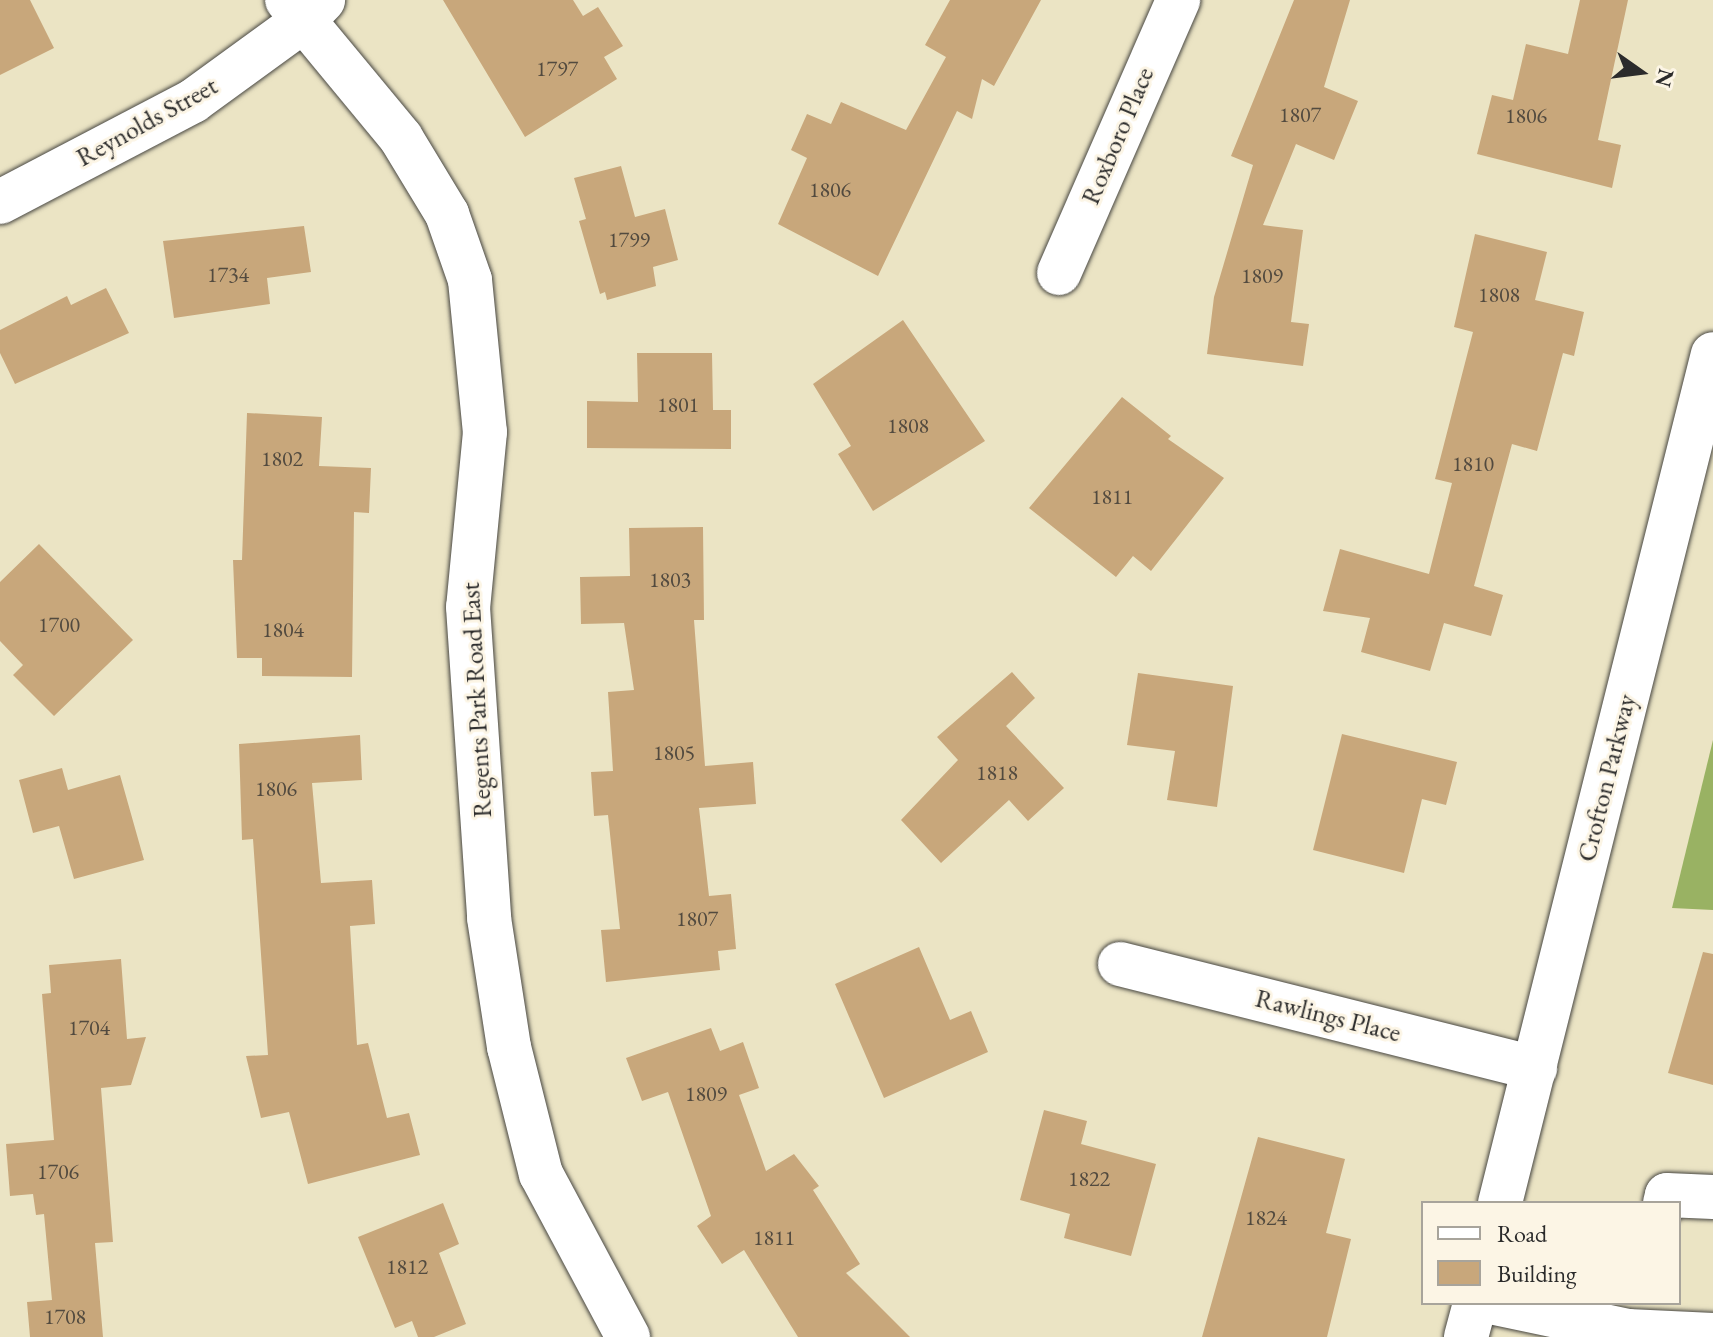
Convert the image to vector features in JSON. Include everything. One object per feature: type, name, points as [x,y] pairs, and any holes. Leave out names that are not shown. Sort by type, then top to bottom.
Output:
[{"type":"street","name":"Roxboro Place","points":[[1059,273],[1178,0]]},
{"type":"street","name":"Reynolds Street","points":[[0,202],[193,101],[304,7]]},
{"type":"street","name":"Regents Park Road East","points":[[304,7],[401,138],[447,214],[470,280],[485,432],[473,513],[468,607],[489,918],[509,1047],[541,1174],[628,1337]]},
{"type":"street","name":"Crofton Parkway","points":[[1501,1201],[1713,354]]},
{"type":"street","name":"Rawlings Place","points":[[1120,964],[1535,1068]]},
{"type":"street","points":[[1666,1201],[1667,1195],[1713,1197]]},
{"type":"street","points":[[1466,1337],[1474,1305]]},
{"type":"street","points":[[1508,1305],[1713,1335]]},
{"type":"green space","points":[[1713,740],[1713,910],[1672,908]]},
{"type":"building","points":[[0,0],[30,0],[54,48],[0,75]]},
{"type":"building","points":[[443,0],[573,0],[583,16],[598,7],[623,46],[604,57],[617,79],[525,137]]},
{"type":"building","points":[[950,0],[1041,0],[994,86],[982,79],[972,119],[957,111],[878,276],[778,224],[807,158],[791,150],[807,114],[831,124],[841,102],[906,130],[946,57],[925,45]]},
{"type":"building","points":[[1294,0],[1350,0],[1324,87],[1358,101],[1334,160],[1296,144],[1263,225],[1303,230],[1291,322],[1309,324],[1303,366],[1207,354],[1214,297],[1253,165],[1231,156]]},
{"type":"building","points":[[1580,0],[1628,0],[1598,140],[1621,145],[1612,188],[1477,154],[1492,95],[1513,100],[1526,44],[1568,54]]},
{"type":"building","points":[[621,166],[635,217],[665,209],[678,260],[653,267],[656,286],[607,300],[605,292],[600,294],[579,221],[586,219],[574,178]]},
{"type":"building","points":[[304,226],[311,272],[267,278],[270,304],[174,318],[163,241]]},
{"type":"building","points":[[1475,234],[1547,252],[1535,300],[1584,312],[1574,356],[1563,353],[1537,451],[1512,444],[1474,586],[1503,595],[1491,636],[1444,623],[1430,671],[1361,652],[1370,618],[1323,611],[1340,549],[1429,574],[1452,483],[1435,479],[1473,332],[1454,327]]},
{"type":"building","points":[[106,288],[129,333],[15,384],[0,353],[0,330],[67,296],[71,305]]},
{"type":"building","points":[[903,320],[985,441],[873,511],[838,454],[851,446],[813,384]]},
{"type":"building","points":[[637,353],[712,353],[713,410],[731,410],[731,449],[587,448],[587,401],[638,402]]},
{"type":"building","points":[[1122,397],[1171,436],[1168,439],[1224,478],[1151,571],[1133,556],[1116,577],[1029,508]]},
{"type":"building","points":[[247,413],[322,417],[319,466],[371,468],[369,513],[354,512],[352,677],[262,676],[262,658],[237,658],[233,560],[242,560]]},
{"type":"building","points":[[703,527],[704,620],[694,620],[705,766],[753,762],[756,804],[699,808],[709,896],[731,894],[736,949],[718,951],[720,970],[606,982],[601,930],[620,929],[608,815],[594,816],[591,772],[613,771],[608,692],[634,690],[624,623],[581,624],[580,577],[630,576],[629,528]]},
{"type":"building","points":[[39,544],[133,640],[54,716],[13,675],[23,665],[0,641],[0,582]]},
{"type":"building","points":[[1012,672],[1035,698],[1006,726],[1064,788],[1028,821],[1009,800],[941,863],[901,820],[958,760],[937,737]]},
{"type":"building","points":[[1138,673],[1233,686],[1217,807],[1167,800],[1175,751],[1127,745]]},
{"type":"building","points":[[1342,734],[1457,762],[1446,805],[1422,799],[1404,873],[1313,850]]},
{"type":"building","points":[[360,735],[362,780],[312,783],[321,883],[372,880],[375,924],[350,926],[357,1045],[368,1043],[387,1118],[409,1113],[420,1155],[308,1184],[289,1112],[261,1118],[246,1056],[268,1055],[253,839],[242,840],[239,744]]},
{"type":"building","points":[[62,768],[68,790],[120,775],[144,860],[74,879],[59,826],[33,833],[19,780]]},
{"type":"building","points":[[919,947],[950,1020],[971,1011],[988,1052],[884,1098],[835,984]]},
{"type":"building","points":[[1703,952],[1713,954],[1713,1085],[1668,1073]]},
{"type":"building","points":[[121,959],[127,1039],[146,1037],[131,1085],[101,1088],[113,1242],[95,1243],[103,1337],[30,1337],[27,1302],[52,1300],[44,1214],[36,1215],[33,1194],[10,1196],[6,1144],[54,1140],[42,994],[51,993],[49,965]]},
{"type":"building","points":[[711,1028],[720,1051],[743,1042],[759,1088],[739,1095],[766,1171],[794,1154],[819,1186],[813,1190],[860,1264],[846,1273],[910,1337],[798,1337],[744,1250],[722,1264],[697,1226],[711,1216],[668,1092],[642,1101],[626,1058]]},
{"type":"building","points":[[1044,1110],[1087,1121],[1081,1144],[1156,1164],[1131,1256],[1064,1238],[1070,1214],[1020,1200]]},
{"type":"building","points":[[1258,1137],[1345,1159],[1326,1233],[1351,1239],[1327,1337],[1202,1337]]},
{"type":"building","points":[[443,1203],[459,1244],[439,1253],[466,1324],[434,1337],[418,1337],[412,1321],[395,1328],[358,1237]]}]
